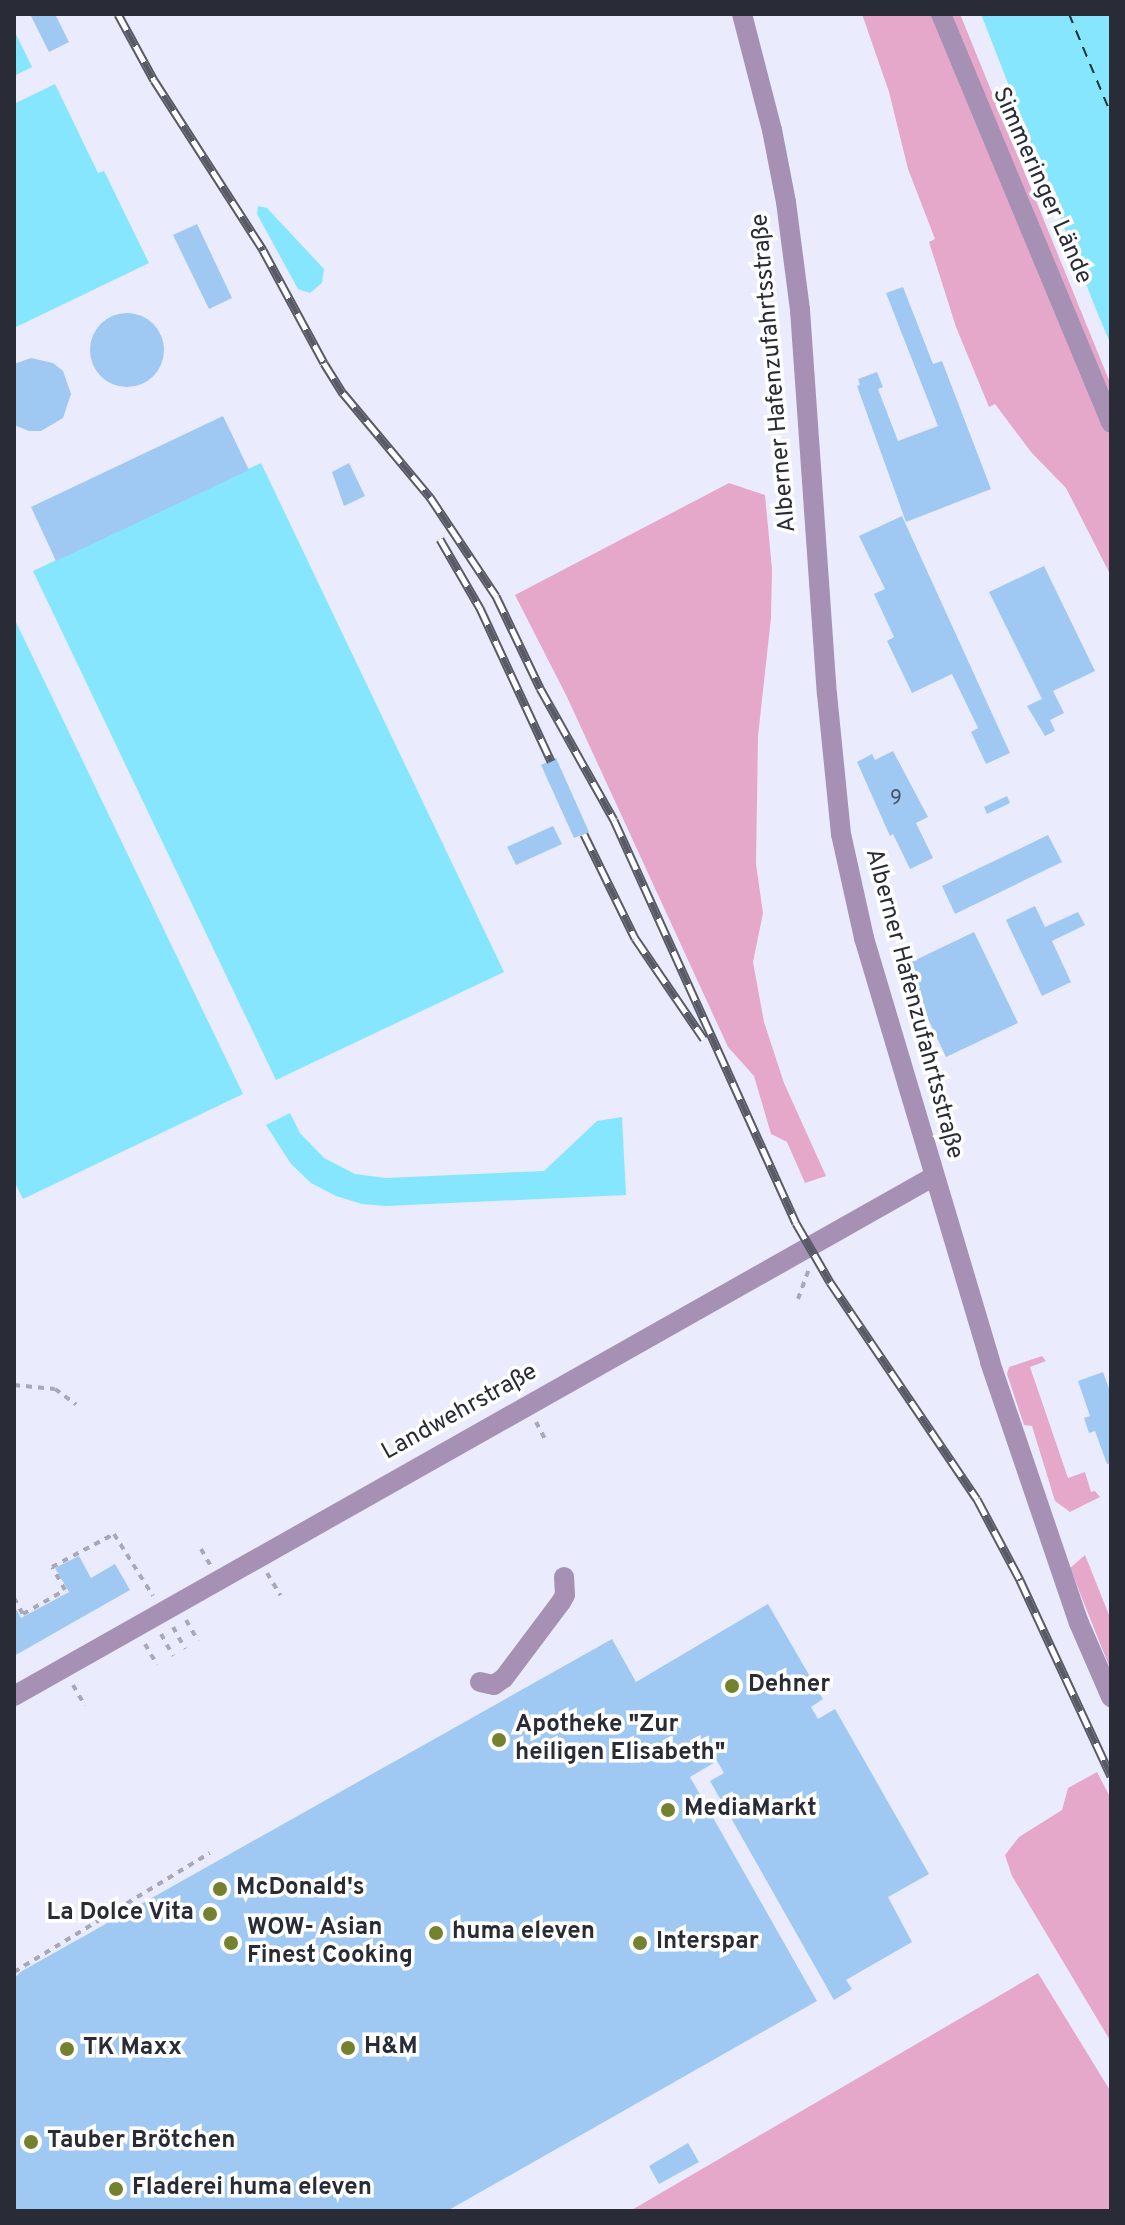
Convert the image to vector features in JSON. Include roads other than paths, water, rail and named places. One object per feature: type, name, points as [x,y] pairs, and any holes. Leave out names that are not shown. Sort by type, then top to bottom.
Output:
[{"type":"street","name":"Alberner Hafenzufahrtsstraße","points":[[742,14],[772,130],[800,310],[827,694],[841,834],[864,938],[933,1177],[1038,1509],[1079,1623],[1111,1697]]},
{"type":"street","name":"Simmeringer Lände","points":[[941,14],[979,112],[1056,285],[1111,423]]},
{"type":"street","name":"Landwehrstraße","points":[[14,1696],[933,1177]]},
{"type":"street","points":[[480,1682],[494,1685],[504,1678],[561,1602],[565,1595],[564,1577]]},
{"type":"water","points":[[981,14],[1111,14],[1111,345],[1097,312]]},
{"type":"water","points":[[14,30],[32,67],[14,76]]},
{"type":"water","points":[[55,84],[98,173],[104,171],[149,263],[14,328],[14,104]]},
{"type":"water","points":[[258,206],[267,208],[324,269],[322,283],[310,293],[298,289],[257,214]]},
{"type":"water","points":[[261,463],[504,972],[276,1080],[33,571]]},
{"type":"water","points":[[14,618],[243,1094],[23,1199],[14,1181]]},
{"type":"water","points":[[290,1113],[300,1133],[324,1158],[355,1174],[386,1178],[544,1171],[597,1121],[622,1117],[626,1195],[386,1206],[362,1204],[336,1196],[311,1183],[291,1164],[266,1125]]},
{"type":"railway","points":[[118,14],[154,80],[263,250],[343,393],[430,497],[496,596],[540,688],[614,820],[796,1223],[830,1282],[977,1499],[1020,1580],[1111,1776]]},
{"type":"railway","points":[[440,539],[480,608],[551,761]]},
{"type":"railway","points":[[584,834],[635,938],[704,1039]]},
{"type":"place","name":"Dehner","points":[[732,1686]]},
{"type":"place","name":"Apotheke \"Zur heiligen Elisabeth\"","points":[[499,1740]]},
{"type":"place","name":"MediaMarkt","points":[[668,1810]]},
{"type":"place","name":"McDonald's","points":[[220,1889]]},
{"type":"place","name":"La Dolce Vita","points":[[210,1914]]},
{"type":"place","name":"huma eleven","points":[[436,1933]]},
{"type":"place","name":"WOW- Asian Finest Cooking","points":[[231,1943]]},
{"type":"place","name":"Interspar","points":[[640,1943]]},
{"type":"place","name":"H&M","points":[[348,2048]]},
{"type":"place","name":"TK Maxx","points":[[67,2049]]},
{"type":"place","name":"Tauber Brötchen","points":[[31,2142]]},
{"type":"place","name":"Fladerei huma eleven","points":[[116,2189]]}]
